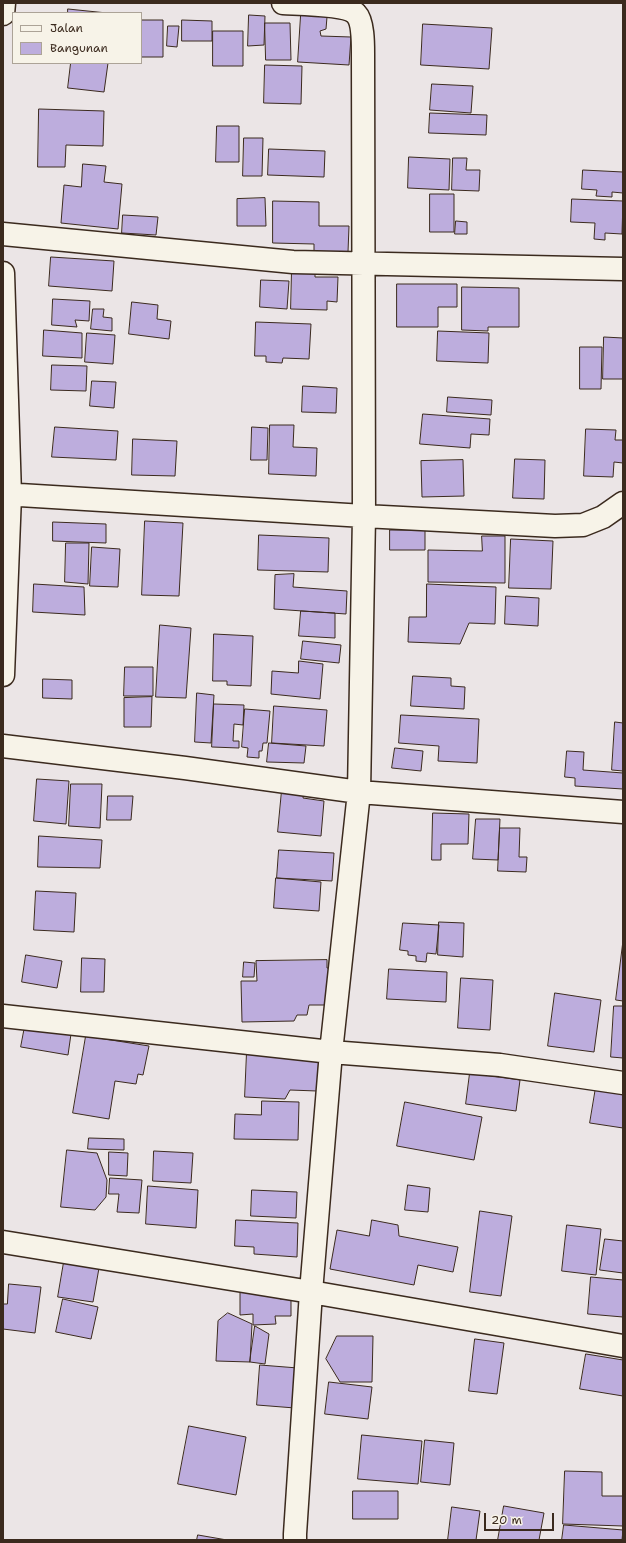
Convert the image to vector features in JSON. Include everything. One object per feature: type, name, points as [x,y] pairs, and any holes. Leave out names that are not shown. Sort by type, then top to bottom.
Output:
[{"type":"street","points":[[3,14],[4,3]]},
{"type":"street","points":[[283,3],[346,8],[356,14],[361,23],[363,54],[364,516],[359,792],[331,1052],[310,1292],[295,1534],[296,1540]]},
{"type":"street","points":[[3,234],[293,262],[623,269]]},
{"type":"street","points":[[3,273],[7,494],[3,675]]},
{"type":"street","points":[[7,494],[555,526],[583,525],[603,517],[623,503]]},
{"type":"street","points":[[3,746],[240,775],[359,792],[623,812]]},
{"type":"street","points":[[3,1016],[331,1052],[500,1064],[623,1083]]},
{"type":"street","points":[[3,1242],[310,1292],[623,1346]]},
{"type":"building","points":[[68,9],[97,12],[68,12]]},
{"type":"building","points":[[249,15],[265,16],[264,45],[248,46]]},
{"type":"building","points":[[301,15],[327,17],[326,29],[320,31],[321,36],[351,37],[349,65],[298,62]]},
{"type":"building","points":[[142,20],[163,20],[163,57],[142,57]]},
{"type":"building","points":[[182,20],[212,21],[212,41],[182,41]]},
{"type":"building","points":[[265,23],[290,23],[291,60],[266,60]]},
{"type":"building","points":[[423,24],[492,28],[489,69],[421,65]]},
{"type":"building","points":[[168,26],[179,26],[177,47],[167,46]]},
{"type":"building","points":[[213,31],[243,31],[243,66],[213,66]]},
{"type":"building","points":[[71,64],[108,64],[104,92],[68,88]]},
{"type":"building","points":[[265,65],[302,66],[301,104],[264,103]]},
{"type":"building","points":[[432,84],[473,86],[471,113],[430,110]]},
{"type":"building","points":[[39,109],[104,111],[103,146],[66,145],[65,167],[38,167]]},
{"type":"building","points":[[430,113],[487,115],[486,135],[429,133]]},
{"type":"building","points":[[217,126],[239,126],[239,162],[216,162]]},
{"type":"building","points":[[244,138],[263,138],[262,176],[243,176]]},
{"type":"building","points":[[269,149],[325,151],[324,177],[268,175]]},
{"type":"building","points":[[409,157],[450,159],[449,190],[408,188]]},
{"type":"building","points":[[453,158],[467,158],[466,170],[480,170],[479,191],[452,190]]},
{"type":"building","points":[[83,164],[106,166],[104,182],[122,184],[118,229],[61,223],[64,185],[81,187]]},
{"type":"building","points":[[583,170],[623,172],[623,193],[612,192],[612,197],[596,196],[597,190],[582,189]]},
{"type":"building","points":[[430,194],[454,194],[454,232],[430,232]]},
{"type":"building","points":[[265,198],[266,226],[237,226],[237,199]]},
{"type":"building","points":[[572,199],[623,201],[622,234],[605,233],[605,240],[594,239],[595,223],[571,222]]},
{"type":"building","points":[[273,201],[319,202],[319,226],[349,226],[348,252],[314,252],[314,244],[273,243]]},
{"type":"building","points":[[123,215],[158,217],[156,235],[122,233]]},
{"type":"building","points":[[456,221],[467,222],[467,234],[455,234]]},
{"type":"building","points":[[51,257],[114,261],[112,291],[49,286]]},
{"type":"building","points":[[292,268],[315,269],[315,277],[338,277],[337,302],[327,301],[327,310],[291,309]]},
{"type":"building","points":[[261,280],[289,281],[287,309],[260,307]]},
{"type":"building","points":[[397,284],[457,284],[457,307],[438,307],[438,327],[397,327]]},
{"type":"building","points":[[462,287],[519,288],[519,327],[488,327],[488,331],[462,330]]},
{"type":"building","points":[[53,299],[90,301],[89,321],[75,320],[77,327],[52,325]]},
{"type":"building","points":[[132,302],[158,305],[157,319],[171,321],[169,339],[129,334]]},
{"type":"building","points":[[93,309],[104,309],[103,317],[112,318],[112,331],[91,329]]},
{"type":"building","points":[[256,322],[311,324],[309,359],[283,358],[282,363],[266,362],[266,356],[255,356]]},
{"type":"building","points":[[44,330],[82,333],[82,358],[43,356]]},
{"type":"building","points":[[438,331],[489,333],[488,363],[437,361]]},
{"type":"building","points":[[87,333],[115,335],[113,364],[85,362]]},
{"type":"building","points":[[604,337],[623,338],[623,379],[603,379]]},
{"type":"building","points":[[580,347],[602,347],[601,389],[580,389]]},
{"type":"building","points":[[52,365],[87,366],[86,391],[51,390]]},
{"type":"building","points":[[92,381],[116,382],[114,408],[90,406]]},
{"type":"building","points":[[303,386],[337,388],[336,413],[302,412]]},
{"type":"building","points":[[448,397],[492,400],[491,415],[447,412]]},
{"type":"building","points":[[423,414],[490,419],[489,435],[471,434],[470,448],[420,444]]},
{"type":"building","points":[[270,425],[294,425],[293,447],[317,448],[316,476],[269,474]]},
{"type":"building","points":[[55,427],[118,431],[116,460],[52,457]]},
{"type":"building","points":[[252,427],[268,428],[267,460],[251,460]]},
{"type":"building","points":[[586,429],[616,430],[615,440],[623,440],[623,463],[614,462],[613,477],[584,476]]},
{"type":"building","points":[[133,439],[177,441],[175,476],[132,475]]},
{"type":"building","points":[[515,459],[545,460],[544,499],[513,498]]},
{"type":"building","points":[[463,460],[464,496],[422,497],[421,461]]},
{"type":"building","points":[[145,521],[183,523],[179,596],[142,595]]},
{"type":"building","points":[[53,522],[106,524],[106,543],[53,541]]},
{"type":"building","points":[[390,530],[425,530],[425,550],[390,550]]},
{"type":"building","points":[[259,535],[329,538],[328,572],[258,570]]},
{"type":"building","points":[[482,536],[505,536],[505,583],[428,582],[428,550],[482,551]]},
{"type":"building","points":[[511,539],[553,541],[551,589],[509,588]]},
{"type":"building","points":[[66,543],[89,543],[88,584],[65,582]]},
{"type":"building","points":[[92,547],[120,549],[118,587],[90,586]]},
{"type":"building","points":[[294,574],[293,587],[347,591],[346,614],[274,609],[275,575]]},
{"type":"building","points":[[34,584],[84,587],[85,615],[33,612]]},
{"type":"building","points":[[427,584],[496,587],[495,624],[469,623],[460,644],[408,642],[409,617],[426,617]]},
{"type":"building","points":[[506,596],[539,598],[538,626],[505,624]]},
{"type":"building","points":[[301,611],[335,613],[335,638],[299,636]]},
{"type":"building","points":[[160,625],[191,628],[186,698],[156,697]]},
{"type":"building","points":[[214,634],[253,636],[251,686],[227,685],[227,681],[213,681]]},
{"type":"building","points":[[303,641],[341,645],[339,663],[301,659]]},
{"type":"building","points":[[299,661],[323,664],[320,699],[271,694],[272,671],[298,673]]},
{"type":"building","points":[[125,667],[153,667],[153,696],[124,696]]},
{"type":"building","points":[[413,676],[451,678],[451,686],[465,687],[464,709],[411,706]]},
{"type":"building","points":[[43,679],[72,680],[72,699],[43,698]]},
{"type":"building","points":[[197,693],[214,695],[211,743],[195,742]]},
{"type":"building","points":[[152,697],[151,727],[124,727],[124,698]]},
{"type":"building","points":[[214,704],[244,705],[243,725],[234,724],[233,741],[239,741],[239,748],[212,747]]},
{"type":"building","points":[[274,706],[327,710],[324,746],[272,743]]},
{"type":"building","points":[[245,709],[270,711],[267,743],[263,743],[262,751],[259,751],[259,758],[247,757],[248,748],[242,747]]},
{"type":"building","points":[[401,715],[479,719],[477,763],[438,761],[439,746],[399,743]]},
{"type":"building","points":[[615,722],[623,723],[623,771],[612,770]]},
{"type":"building","points":[[269,743],[306,746],[304,763],[267,762]]},
{"type":"building","points":[[395,748],[423,751],[421,771],[392,768]]},
{"type":"building","points":[[567,751],[584,752],[583,770],[623,773],[623,789],[575,786],[575,778],[565,777]]},
{"type":"building","points":[[37,779],[69,781],[66,824],[34,821]]},
{"type":"building","points":[[71,784],[102,784],[100,828],[69,826]]},
{"type":"building","points":[[282,790],[304,792],[303,798],[324,801],[321,836],[278,832]]},
{"type":"building","points":[[108,796],[133,796],[131,820],[107,820]]},
{"type":"building","points":[[433,813],[469,814],[468,844],[441,844],[441,860],[432,860]]},
{"type":"building","points":[[476,819],[500,819],[498,860],[473,859]]},
{"type":"building","points":[[500,828],[520,828],[519,857],[527,857],[526,872],[498,871]]},
{"type":"building","points":[[39,836],[102,840],[100,868],[38,867]]},
{"type":"building","points":[[279,850],[334,853],[332,881],[277,878]]},
{"type":"building","points":[[276,878],[321,882],[319,911],[274,908]]},
{"type":"building","points":[[36,891],[76,893],[74,932],[34,930]]},
{"type":"building","points":[[439,922],[464,923],[463,957],[438,955]]},
{"type":"building","points":[[403,923],[439,925],[436,954],[427,953],[426,962],[416,961],[416,956],[408,955],[408,951],[400,950]]},
{"type":"building","points":[[623,941],[623,1001],[616,1000]]},
{"type":"building","points":[[26,955],[62,961],[57,988],[22,982]]},
{"type":"building","points":[[82,958],[105,959],[104,992],[81,992]]},
{"type":"building","points":[[327,960],[327,968],[334,968],[335,1005],[309,1005],[307,1015],[297,1015],[294,1021],[242,1022],[241,981],[257,981],[256,961]]},
{"type":"building","points":[[244,962],[255,963],[254,977],[243,977]]},
{"type":"building","points":[[389,969],[447,972],[446,1002],[387,999]]},
{"type":"building","points":[[461,978],[493,980],[490,1030],[458,1028]]},
{"type":"building","points":[[555,993],[601,1000],[594,1052],[548,1046]]},
{"type":"building","points":[[614,1006],[623,1006],[623,1058],[611,1057]]},
{"type":"building","points":[[25,1026],[71,1034],[68,1055],[21,1047]]},
{"type":"building","points":[[86,1036],[149,1046],[143,1075],[138,1074],[136,1084],[115,1081],[109,1119],[73,1113]]},
{"type":"building","points":[[247,1051],[319,1055],[317,1091],[290,1090],[285,1099],[245,1097]]},
{"type":"building","points":[[470,1073],[520,1080],[516,1111],[466,1104]]},
{"type":"building","points":[[596,1087],[623,1091],[623,1128],[590,1123]]},
{"type":"building","points":[[262,1101],[299,1102],[298,1140],[234,1139],[235,1114],[261,1115]]},
{"type":"building","points":[[405,1102],[482,1117],[474,1160],[397,1146]]},
{"type":"building","points":[[89,1138],[124,1139],[124,1150],[88,1149]]},
{"type":"building","points":[[67,1150],[97,1153],[107,1180],[106,1197],[95,1210],[61,1207]]},
{"type":"building","points":[[154,1151],[193,1153],[191,1183],[153,1181]]},
{"type":"building","points":[[109,1152],[128,1153],[127,1176],[109,1175]]},
{"type":"building","points":[[110,1178],[142,1180],[139,1213],[117,1212],[119,1194],[109,1194]]},
{"type":"building","points":[[408,1185],[430,1188],[428,1212],[405,1210]]},
{"type":"building","points":[[148,1186],[198,1190],[196,1228],[146,1224]]},
{"type":"building","points":[[252,1190],[297,1192],[296,1218],[251,1216]]},
{"type":"building","points":[[480,1211],[512,1216],[501,1296],[470,1292]]},
{"type":"building","points":[[236,1220],[298,1223],[297,1257],[254,1254],[254,1247],[235,1246]]},
{"type":"building","points":[[372,1220],[398,1225],[399,1236],[458,1247],[453,1272],[418,1265],[414,1285],[330,1269],[337,1230],[369,1236]]},
{"type":"building","points":[[567,1225],[601,1229],[596,1275],[562,1271]]},
{"type":"building","points":[[605,1239],[623,1241],[623,1273],[600,1270]]},
{"type":"building","points":[[64,1262],[99,1268],[93,1302],[58,1297]]},
{"type":"building","points":[[591,1277],[623,1280],[623,1317],[588,1314]]},
{"type":"building","points":[[9,1284],[41,1287],[35,1333],[3,1329],[3,1304],[7,1304]]},
{"type":"building","points":[[280,1291],[280,1299],[291,1299],[291,1316],[275,1316],[276,1324],[253,1325],[253,1314],[240,1315],[240,1292]]},
{"type":"building","points":[[63,1299],[98,1307],[91,1339],[56,1332]]},
{"type":"building","points":[[228,1313],[252,1324],[250,1362],[216,1361],[218,1321]]},
{"type":"building","points":[[255,1326],[269,1334],[265,1364],[250,1362]]},
{"type":"building","points":[[337,1336],[373,1336],[372,1382],[340,1382],[326,1359]]},
{"type":"building","points":[[475,1339],[504,1343],[497,1394],[469,1391]]},
{"type":"building","points":[[586,1354],[623,1360],[623,1396],[580,1389]]},
{"type":"building","points":[[260,1365],[298,1368],[295,1408],[257,1405]]},
{"type":"building","points":[[329,1382],[372,1387],[368,1419],[325,1414]]},
{"type":"building","points":[[189,1426],[246,1437],[236,1495],[178,1484]]},
{"type":"building","points":[[362,1435],[422,1441],[418,1484],[358,1479]]},
{"type":"building","points":[[425,1440],[454,1443],[450,1485],[421,1482]]},
{"type":"building","points":[[565,1471],[602,1472],[602,1496],[623,1496],[623,1526],[563,1524]]},
{"type":"building","points":[[353,1491],[398,1491],[398,1519],[353,1519]]},
{"type":"building","points":[[504,1506],[544,1513],[539,1540],[498,1540]]},
{"type":"building","points":[[452,1507],[480,1511],[476,1540],[448,1540]]},
{"type":"building","points":[[564,1525],[623,1530],[622,1540],[562,1540]]},
{"type":"building","points":[[198,1535],[227,1540],[197,1540]]}]
